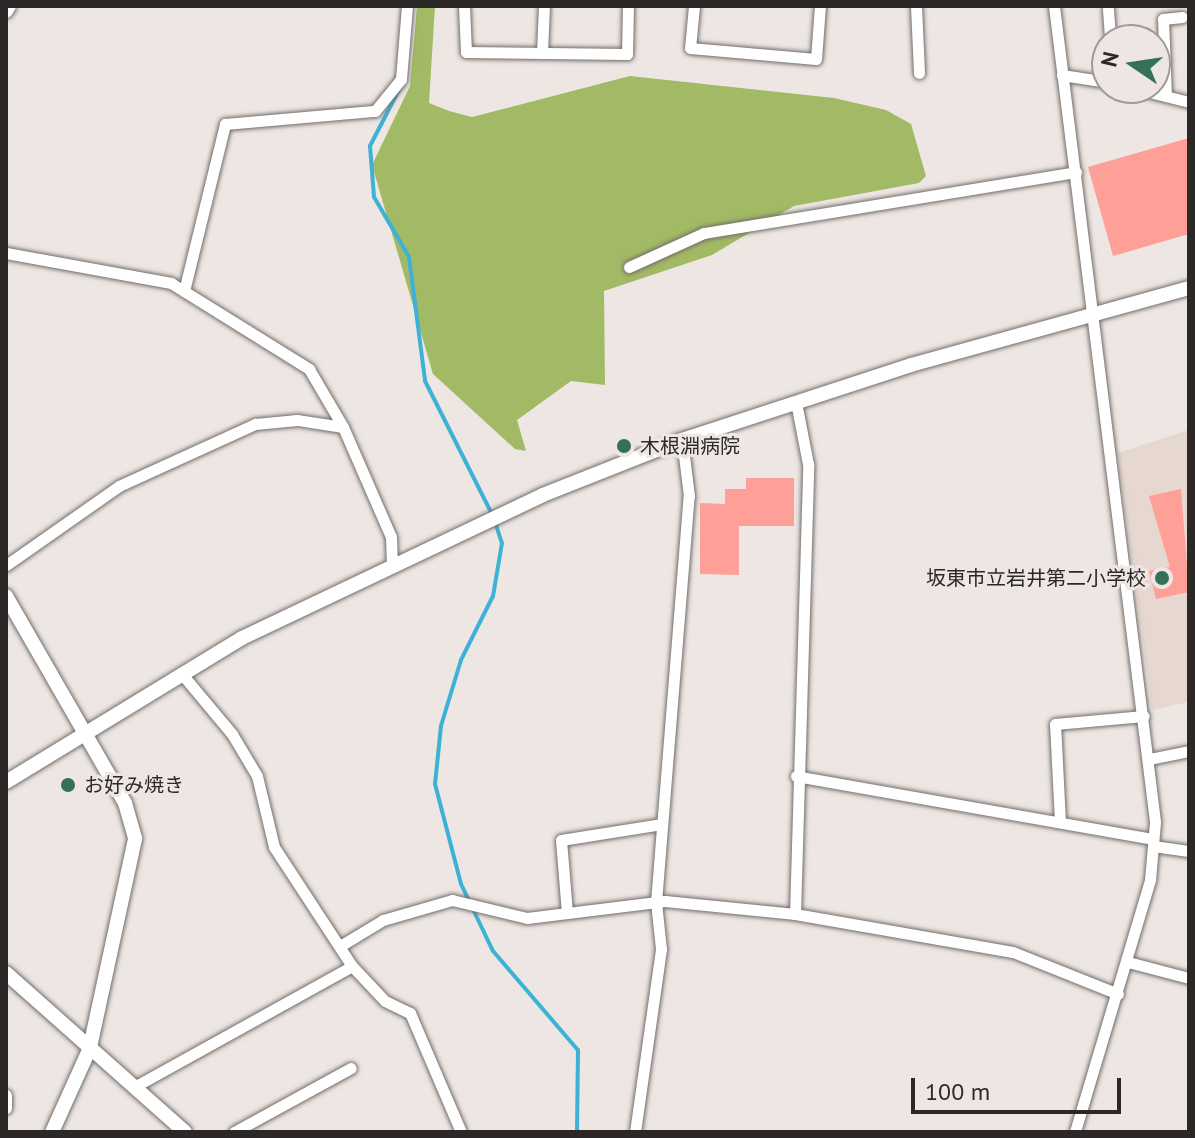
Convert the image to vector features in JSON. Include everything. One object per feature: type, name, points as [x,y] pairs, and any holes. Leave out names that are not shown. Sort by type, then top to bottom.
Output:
[{"type":"street","points":[[6,11],[9,6]]},
{"type":"street","points":[[184,291],[225,124],[375,111],[401,79],[407,6]]},
{"type":"street","points":[[464,6],[466,52],[627,54],[628,6]]},
{"type":"street","points":[[542,53],[544,6]]},
{"type":"street","points":[[694,6],[690,48],[816,59],[820,6]]},
{"type":"street","points":[[916,6],[919,73]]},
{"type":"street","points":[[1054,6],[1097,314],[1149,759],[1153,842],[1128,962],[1075,1132]]},
{"type":"street","points":[[1108,9],[1109,24]]},
{"type":"street","points":[[1163,24],[1163,19],[1182,17]]},
{"type":"street","points":[[1062,75],[1091,80]]},
{"type":"street","points":[[629,267],[704,233],[1076,172]]},
{"type":"street","points":[[6,253],[184,291],[309,369],[343,427],[391,537],[392,561]]},
{"type":"street","points":[[6,782],[83,731],[181,673],[392,561],[682,440],[796,402],[1189,288]]},
{"type":"street","points":[[795,914],[796,776],[808,464],[796,402]]},
{"type":"street","points":[[6,565],[119,486],[255,424],[297,420],[343,427]]},
{"type":"street","points":[[635,1132],[661,949],[656,902],[689,496],[682,440]]},
{"type":"street","points":[[6,596],[125,803],[135,839],[90,1048],[52,1132]]},
{"type":"street","points":[[181,673],[239,744],[260,786],[274,847],[352,966],[385,1001],[410,1013],[461,1132]]},
{"type":"street","points":[[1060,822],[1055,724],[1144,716]]},
{"type":"street","points":[[1149,759],[1189,751]]},
{"type":"street","points":[[796,776],[1060,822],[1189,851]]},
{"type":"street","points":[[567,913],[561,840],[662,824]]},
{"type":"street","points":[[340,946],[383,920],[452,900],[527,918],[656,902],[795,914],[1013,952],[1118,994]]},
{"type":"street","points":[[1128,962],[1189,978]]},
{"type":"street","points":[[134,1087],[352,966]]},
{"type":"street","points":[[7,976],[185,1132]]},
{"type":"street","points":[[234,1132],[351,1068]]},
{"type":"street","points":[[6,1095],[6,1108]]},
{"type":"shaded area","name":"坂東市立岩井第二小学校","points":[[1189,430],[1189,702],[1152,710],[1118,453]]},
{"type":"green space","points":[[417,6],[435,6],[429,103],[449,111],[472,117],[630,76],[834,98],[886,110],[911,124],[926,176],[919,183],[794,206],[712,255],[604,291],[605,385],[571,381],[517,420],[526,451],[515,449],[433,374],[372,165],[410,86]]},
{"type":"building","points":[[1189,138],[1189,234],[1113,256],[1088,167]]},
{"type":"building","points":[[746,478],[794,478],[794,526],[739,526],[739,575],[700,574],[700,503],[725,504],[725,489],[746,489]]},
{"type":"building","points":[[1181,489],[1189,592],[1156,599],[1149,571],[1170,567],[1149,496]]},
{"type":"waterway","points":[[403,82],[370,146],[374,197],[409,257],[425,381],[492,514]]},
{"type":"waterway","points":[[495,522],[502,543],[493,596],[461,660],[441,726],[435,784],[461,884],[493,951],[578,1050],[577,1132]]},
{"type":"place","name":"木根淵病院","points":[[624,446]]},
{"type":"place","name":"坂東市立岩井第二小学校","points":[[1162,578]]},
{"type":"place","name":"お好み焼き","points":[[68,785]]}]
